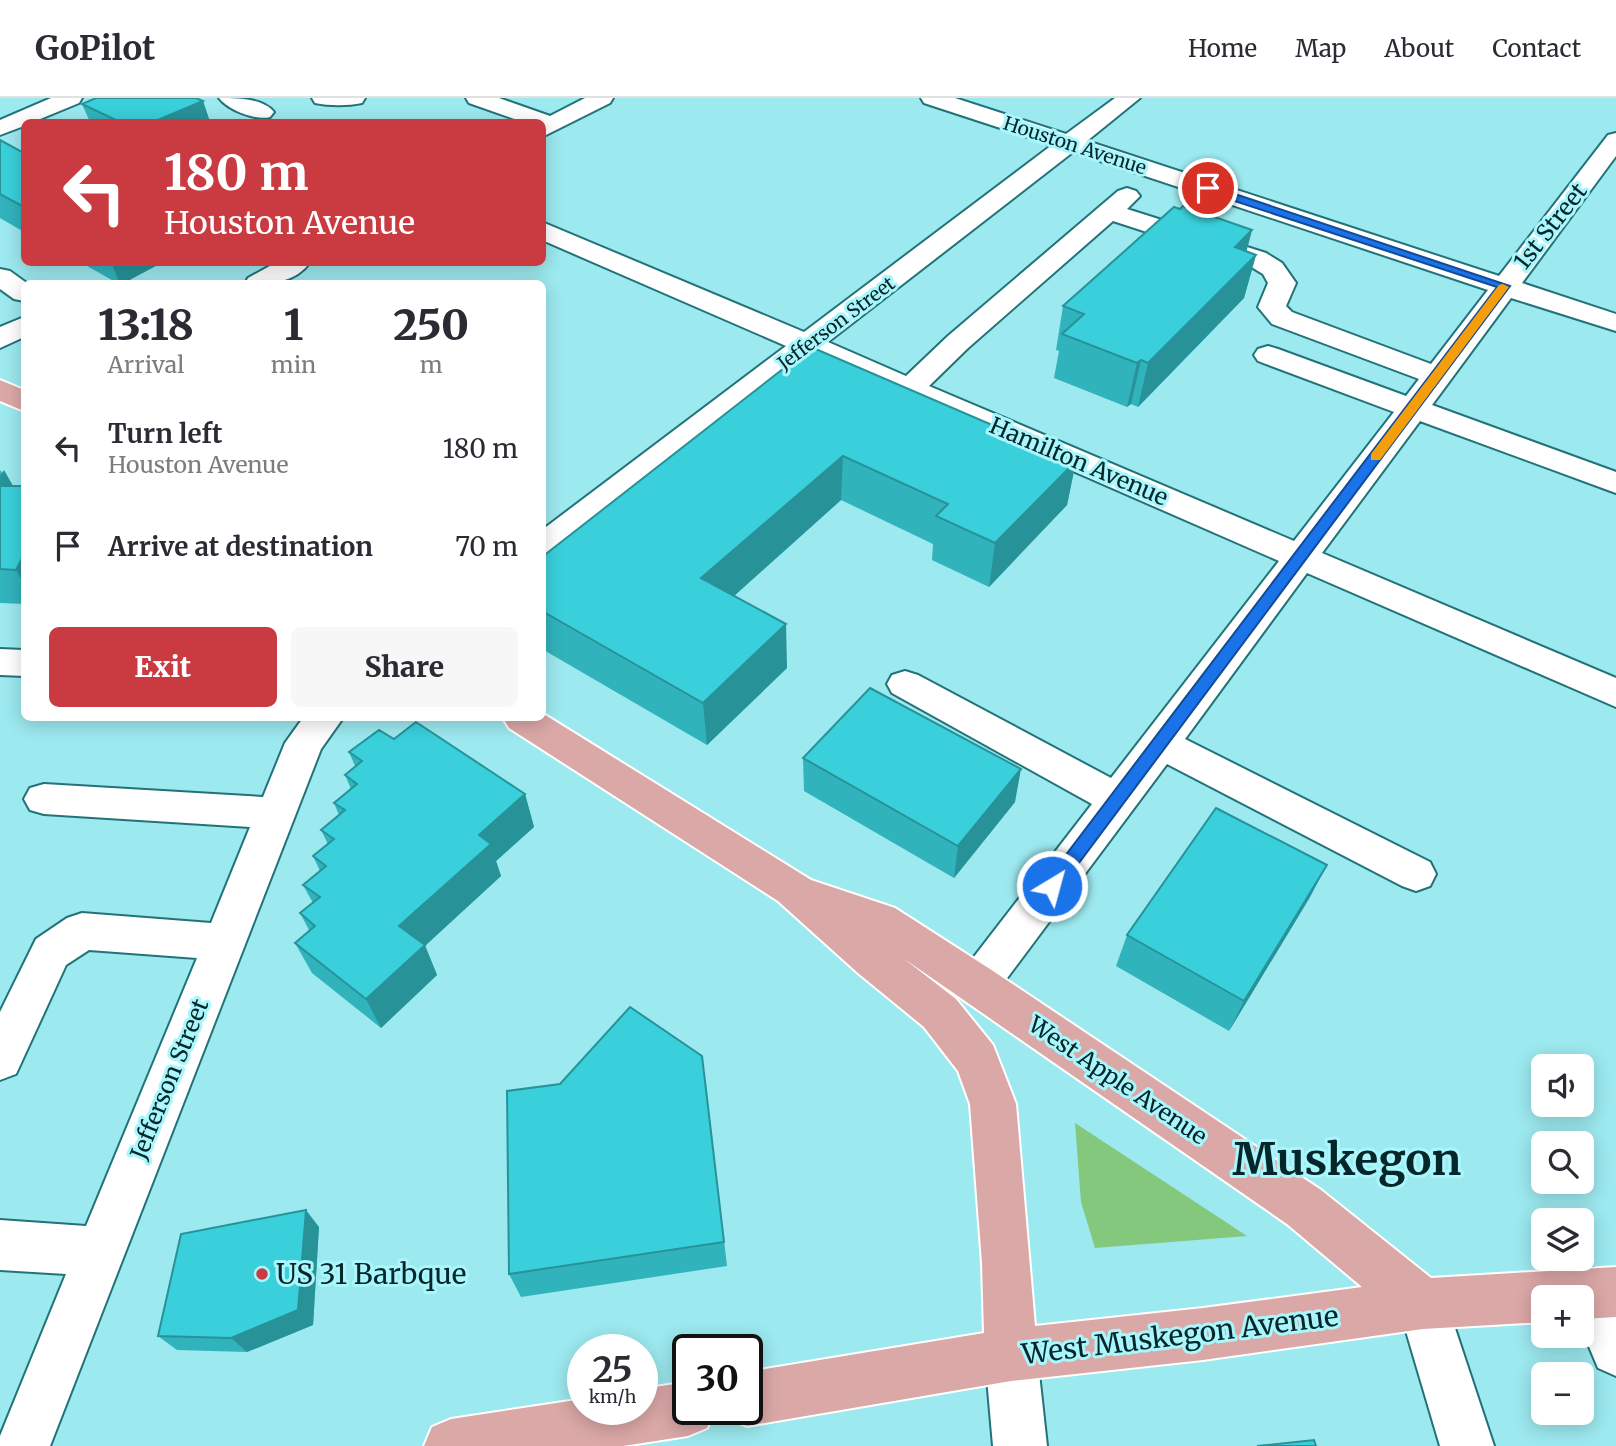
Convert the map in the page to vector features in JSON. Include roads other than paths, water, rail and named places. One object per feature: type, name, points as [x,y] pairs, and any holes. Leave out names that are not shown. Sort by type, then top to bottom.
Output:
[{"type":"main road","points":[[0,389],[21,400]]},
{"type":"main road","name":"West Apple Avenue","points":[[527,721],[793,889],[873,960],[940,1013],[976,1060],[993,1104],[1007,1263],[1011,1356]]},
{"type":"main road","name":"West Apple Avenue","points":[[793,889],[880,920],[978,984],[1304,1207],[1423,1304]]},
{"type":"main road","name":"West Muskegon Avenue","points":[[763,1396],[1011,1356],[1203,1334],[1423,1304],[1605,1292]]},
{"type":"main road","points":[[451,1446],[672,1411]]},
{"type":"street","points":[[21,119],[71,98]]},
{"type":"street","points":[[230,98],[251,119]]},
{"type":"street","points":[[323,98],[354,98]]},
{"type":"street","points":[[477,98],[526,119]]},
{"type":"street","points":[[547,128],[602,98]]},
{"type":"street","name":"Houston Avenue","points":[[932,98],[1616,323]]},
{"type":"street","name":"Jefferson Street","points":[[546,544],[1129,98]]},
{"type":"street","points":[[0,128],[21,119]]},
{"type":"street","points":[[0,128],[21,138]]},
{"type":"street","name":"1st Street","points":[[978,984],[1616,140]]},
{"type":"street","points":[[909,389],[958,342],[1157,172]]},
{"type":"street","points":[[1110,212],[1257,259],[1273,269],[1282,283],[1272,307],[1282,318],[1437,376]]},
{"type":"street","name":"Hamilton Avenue","points":[[546,232],[1616,692]]},
{"type":"street","points":[[265,280],[290,266]]},
{"type":"street","points":[[0,277],[21,291]]},
{"type":"street","points":[[0,339],[21,327]]},
{"type":"street","points":[[1268,355],[1616,483]]},
{"type":"street","points":[[0,662],[21,663]]},
{"type":"street","points":[[905,684],[1117,799]]},
{"type":"street","name":"Jefferson Street","points":[[23,1446],[304,743],[322,721]]},
{"type":"street","points":[[1160,743],[1416,874]]},
{"type":"street","points":[[44,799],[276,813]]},
{"type":"street","points":[[0,1059],[51,952],[82,931],[224,942]]},
{"type":"street","points":[[0,1245],[100,1252]]},
{"type":"street","points":[[1605,1292],[1616,1350]]},
{"type":"street","points":[[1423,1304],[1467,1446]]},
{"type":"street","points":[[1011,1356],[1020,1446]]},
{"type":"place","name":"US 31 Barbque","points":[[262,1274]]},
{"type":"district","name":"Muskegon","points":[[1347,1159]]}]
